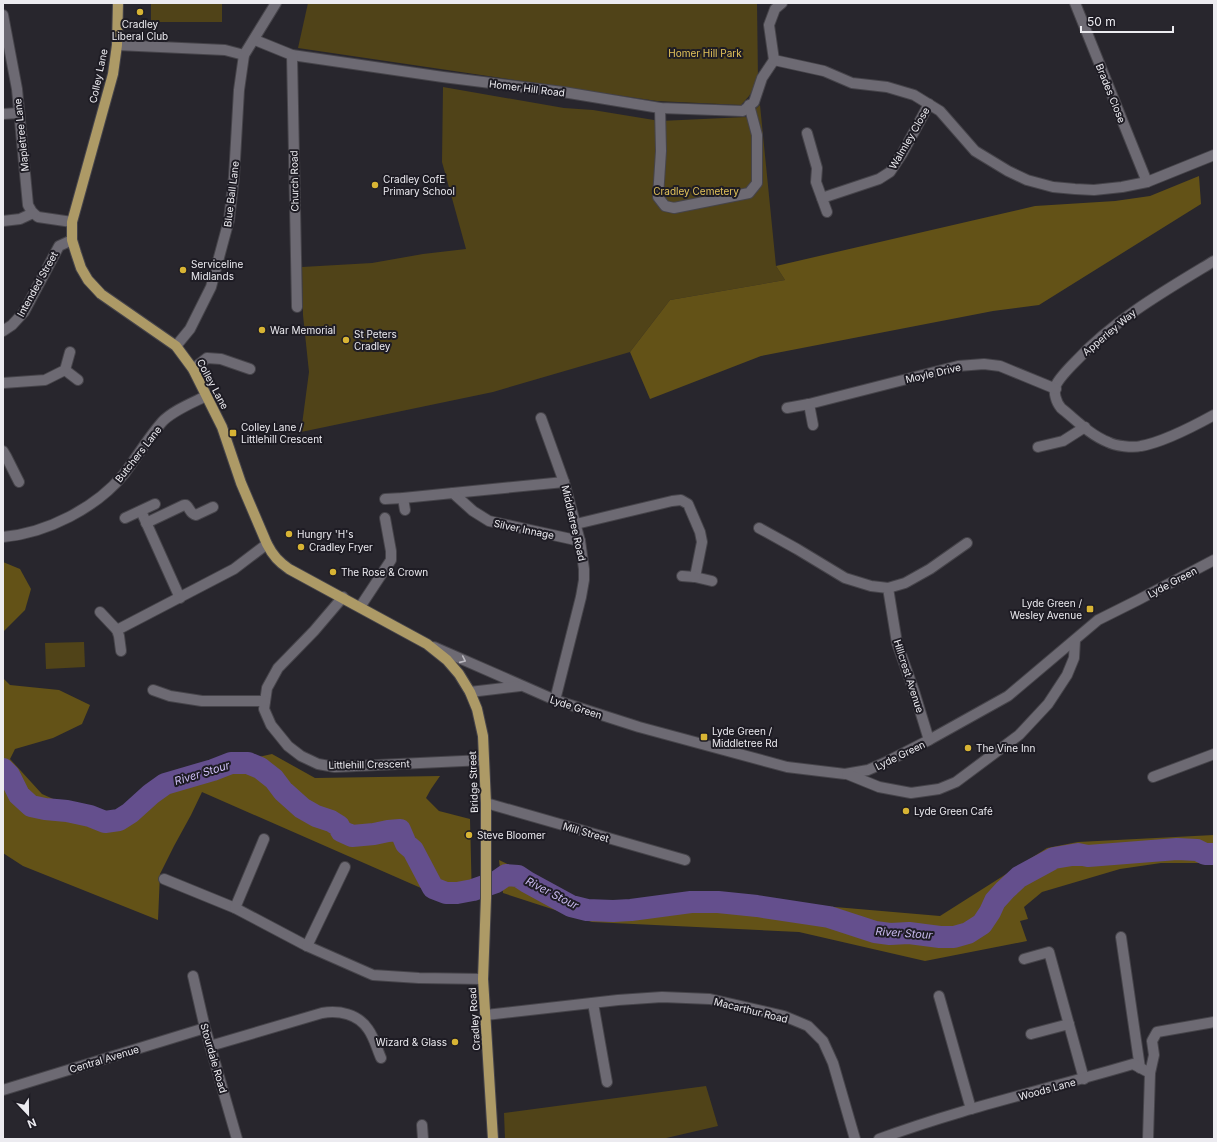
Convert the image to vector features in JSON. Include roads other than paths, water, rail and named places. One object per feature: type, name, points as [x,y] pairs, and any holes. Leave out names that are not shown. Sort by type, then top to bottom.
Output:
[{"type":"main road","name":"Colley Lane","points":[[118,3],[117,46],[112,74],[72,222],[72,240],[81,268],[88,280],[101,294],[176,346],[193,369],[222,427],[241,483],[267,544],[272,554],[279,562],[427,644],[448,660],[470,692]]},
{"type":"main road","name":"Bridge Street","points":[[470,692],[483,736],[486,803],[486,898]]},
{"type":"main road","name":"Cradley Road","points":[[486,898],[483,979],[493,1139]]},
{"type":"street","points":[[117,46],[225,50],[244,55],[255,40],[276,3]]},
{"type":"street","points":[[660,108],[661,151],[658,197],[666,206],[674,208],[749,193],[757,183],[757,135],[749,105],[754,102],[762,78],[774,60],[769,25],[775,9],[782,3]]},
{"type":"street","name":"Brades Close","points":[[1075,3],[1147,182]]},
{"type":"street","name":"Mapletree Lane","points":[[3,15],[17,89],[28,205],[32,213]]},
{"type":"street","name":"Homer Hill Road","points":[[255,40],[292,55],[443,77],[563,92],[660,108],[743,110],[749,105]]},
{"type":"street","name":"Blue Ball Lane","points":[[176,346],[190,328],[211,288],[229,220],[234,177],[239,90],[244,55]]},
{"type":"street","name":"Church Road","points":[[292,55],[297,307]]},
{"type":"street","points":[[774,60],[824,71],[852,83],[887,87],[914,95],[940,111],[976,151],[1008,171],[1027,180],[1053,187],[1094,190],[1122,187],[1147,182],[1214,155]]},
{"type":"street","name":"Walmley Close","points":[[822,198],[879,179],[890,172],[902,154],[929,104]]},
{"type":"street","points":[[3,114],[19,113]]},
{"type":"street","points":[[807,133],[817,168],[816,182],[826,212]]},
{"type":"street","points":[[3,221],[20,219],[32,213],[38,217],[72,222]]},
{"type":"street","name":"Intended Street","points":[[3,331],[12,325],[24,312],[59,246],[72,240]]},
{"type":"street","name":"Apperley Way","points":[[1056,388],[1056,385],[1069,368],[1089,347],[1144,304],[1214,261]]},
{"type":"street","points":[[3,383],[45,380],[65,370],[70,352]]},
{"type":"street","points":[[193,369],[207,358],[221,359],[250,370]]},
{"type":"street","name":"Moyle Drive","points":[[787,408],[809,404],[958,366],[984,364],[1006,368],[1056,388]]},
{"type":"street","points":[[65,370],[78,380]]},
{"type":"street","points":[[1056,388],[1057,403],[1061,408],[1092,433],[1108,442],[1119,445],[1140,447],[1178,433],[1214,415]]},
{"type":"street","name":"Butchers Lane","points":[[3,537],[23,534],[46,527],[66,518],[95,501],[114,485],[124,474],[162,421],[182,407],[206,396]]},
{"type":"street","points":[[809,404],[813,426]]},
{"type":"street","name":"Middletree Road","points":[[541,418],[564,482],[580,541],[584,568],[584,580],[581,597],[555,700]]},
{"type":"street","points":[[1038,447],[1063,441],[1085,427]]},
{"type":"street","points":[[3,451],[19,482]]},
{"type":"street","points":[[385,499],[453,494],[564,482]]},
{"type":"street","name":"Silver Innage","points":[[453,494],[473,512],[489,521],[580,541]]},
{"type":"street","points":[[403,498],[404,510]]},
{"type":"street","points":[[576,524],[672,500],[681,500],[688,504],[700,532],[702,542],[695,577]]},
{"type":"street","points":[[125,518],[155,504]]},
{"type":"street","points":[[146,523],[186,504],[192,513],[196,515],[213,507]]},
{"type":"street","points":[[141,511],[180,598]]},
{"type":"street","points":[[360,607],[390,560],[391,552],[385,518]]},
{"type":"street","points":[[759,528],[845,578],[871,586],[888,588],[905,583],[930,569],[967,543]]},
{"type":"street","points":[[117,630],[234,569],[267,544]]},
{"type":"street","name":"Lyde Green","points":[[427,644],[520,686],[555,700],[639,727],[787,767],[845,774],[868,770],[929,740],[1008,696],[1098,620],[1213,563]]},
{"type":"street","points":[[682,576],[712,581]]},
{"type":"street","name":"Hillcrest Avenue","points":[[888,588],[897,643],[929,740]]},
{"type":"street","name":"Littlehill Crescent","points":[[343,597],[314,631],[278,668],[267,688],[264,709],[271,725],[288,746],[301,756],[318,764],[335,767],[484,760]]},
{"type":"street","points":[[100,612],[117,630],[121,651]]},
{"type":"street","points":[[845,774],[879,788],[911,793],[939,789],[956,782],[1018,735],[1048,704],[1067,675],[1074,658],[1075,640]]},
{"type":"street","name":"Lyde Green","points":[[470,692],[520,686]]},
{"type":"street","points":[[153,690],[170,696],[202,701],[265,701]]},
{"type":"street","points":[[1153,777],[1214,754]]},
{"type":"street","name":"Mill Street","points":[[486,803],[686,860]]},
{"type":"street","points":[[235,908],[264,839]]},
{"type":"street","points":[[307,946],[345,867]]},
{"type":"street","points":[[164,879],[235,908],[307,946],[373,975],[418,978],[483,979]]},
{"type":"street","points":[[1121,938],[1140,1068]]},
{"type":"street","points":[[1024,959],[1049,952],[1084,1078]]},
{"type":"street","name":"Stourdale Road","points":[[193,976],[205,1028],[237,1139]]},
{"type":"street","points":[[939,996],[971,1109]]},
{"type":"street","name":"Macarthur Road","points":[[486,1015],[618,1000],[662,997],[710,999],[784,1016],[808,1026],[823,1041],[833,1063],[855,1139]]},
{"type":"street","points":[[593,1003],[607,1082]]},
{"type":"street","points":[[210,1046],[322,1013],[342,1012],[353,1016],[362,1022],[369,1030],[381,1058]]},
{"type":"street","points":[[1148,1139],[1150,1073],[1154,1055],[1152,1041],[1157,1032],[1214,1022]]},
{"type":"street","points":[[1031,1034],[1069,1024]]},
{"type":"street","name":"Central Avenue","points":[[3,1088],[205,1028]]},
{"type":"street","name":"Woods Lane","points":[[879,1139],[971,1109],[1133,1064],[1150,1073]]},
{"type":"street","points":[[422,1125],[423,1139]]},
{"type":"waterway","name":"River Stour","points":[[3,769],[9,775],[19,795],[31,806],[67,811],[90,816],[105,822],[119,820],[130,813],[151,794],[165,784],[213,770],[231,763],[248,763],[260,768],[274,779],[283,791],[302,808],[316,816],[331,821],[339,826],[341,831],[352,836],[400,830],[406,844],[413,850],[433,888],[446,893],[457,893],[473,890],[496,882],[506,875],[518,876],[571,906],[587,910],[631,910],[691,902],[718,902],[757,906],[829,917],[875,932],[890,934],[909,933],[940,937],[954,937],[968,933],[982,924],[995,901],[1019,877],[1054,858],[1078,854],[1088,856],[1177,849],[1197,850],[1205,854],[1214,854]]},
{"type":"place","name":"Cradley Liberal Club","points":[[140,12]]},
{"type":"place","name":"Cradley CofE Primary School","points":[[375,185]]},
{"type":"place","name":"Serviceline Midlands","points":[[183,270]]},
{"type":"place","name":"War Memorial","points":[[262,330]]},
{"type":"place","name":"St Peters Cradley","points":[[346,340]]},
{"type":"place","name":"Colley Lane / Littlehill Crescent","points":[[233,433]]},
{"type":"place","name":"Hungry 'H's","points":[[289,534]]},
{"type":"place","name":"Cradley Fryer","points":[[301,547]]},
{"type":"place","name":"The Rose & Crown","points":[[333,572]]},
{"type":"place","name":"Lyde Green / Wesley Avenue","points":[[1090,609]]},
{"type":"place","name":"Lyde Green / Middletree Rd","points":[[704,737]]},
{"type":"place","name":"The Vine Inn","points":[[968,748]]},
{"type":"place","name":"Lyde Green Café","points":[[906,811]]},
{"type":"place","name":"Steve Bloomer","points":[[469,835]]},
{"type":"place","name":"Wizard & Glass","points":[[455,1042]]},
{"type":"park label","name":"Homer Hill Park","points":[[705,53]]},
{"type":"park label","name":"Cradley Cemetery","points":[[696,191]]}]
